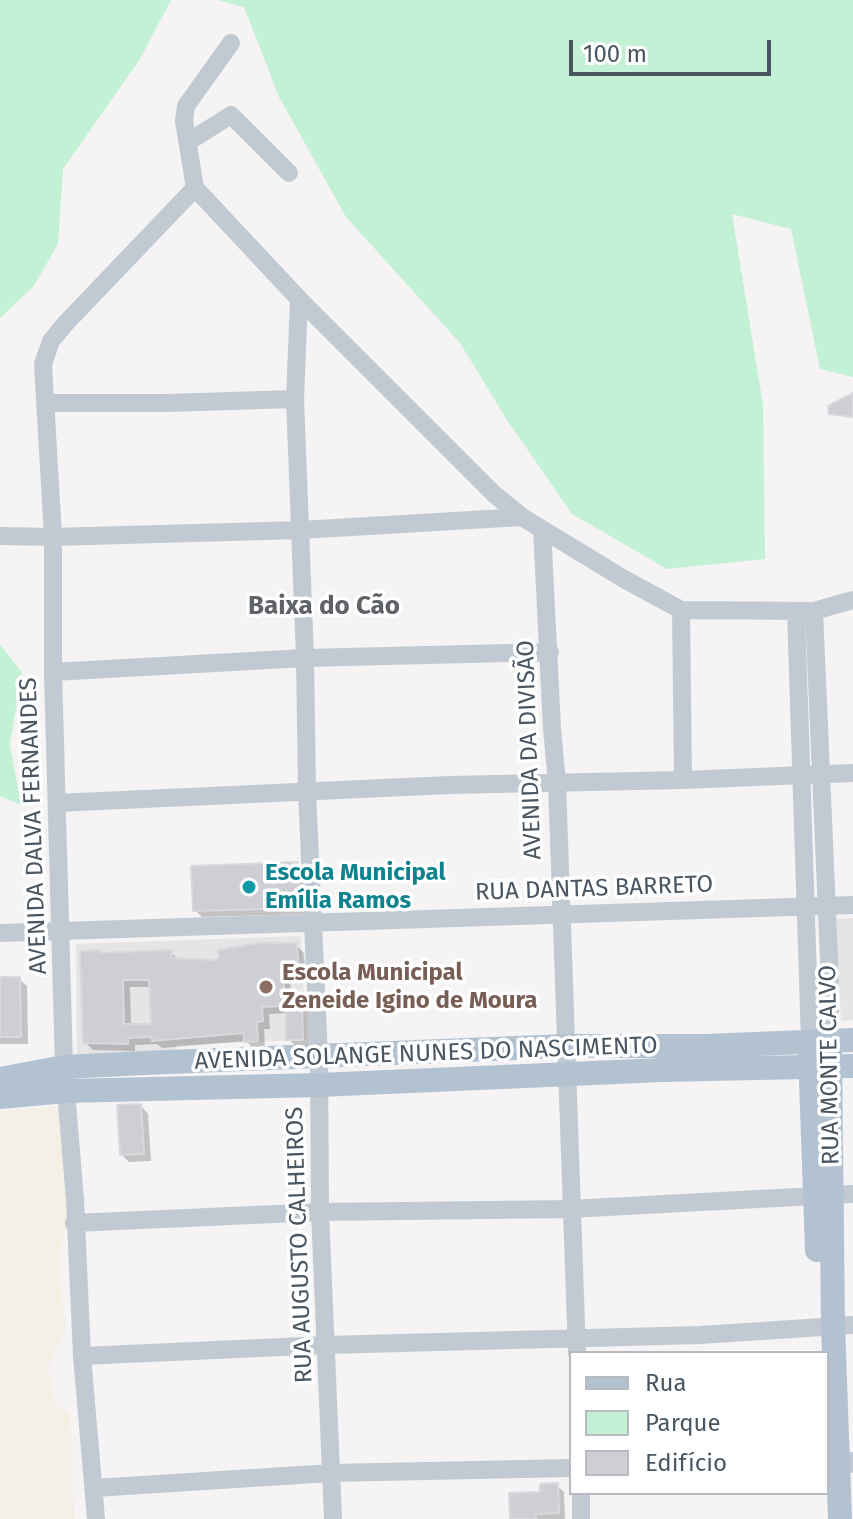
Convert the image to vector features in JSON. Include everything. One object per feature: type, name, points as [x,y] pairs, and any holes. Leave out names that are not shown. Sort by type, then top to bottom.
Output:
[{"type":"main road","name":"AVENIDA SOLANGE NUNES DO NASCIMENTO","points":[[0,1097],[65,1079],[319,1056],[831,1040]]},
{"type":"main road","name":"RUA MONTE CALVO","points":[[831,1040],[835,1326],[845,1462],[840,1519]]},
{"type":"main road","name":"AVENIDA SOLANGE NUNES DO NASCIMENTO","points":[[0,1079],[319,1085],[676,1069],[831,1067]]},
{"type":"main road","name":"RUA MONTE CALVO","points":[[821,1351],[835,1326]]},
{"type":"main road","points":[[824,1495],[825,1519]]},
{"type":"street","points":[[231,43],[186,106],[195,188],[299,299],[494,494],[522,517],[681,610],[805,611],[853,600]]},
{"type":"street","points":[[188,142],[231,115],[289,173]]},
{"type":"street","name":"AVENIDA DALVA FERNANDES","points":[[96,1519],[82,1356],[65,1079],[53,672],[53,537],[43,364],[57,333],[195,188]]},
{"type":"street","name":"RUA AUGUSTO CALHEIROS","points":[[299,299],[295,399],[319,1056],[320,1212],[333,1519]]},
{"type":"street","points":[[46,403],[295,399]]},
{"type":"street","points":[[0,536],[301,530],[522,517]]},
{"type":"street","name":"AVENIDA DA DIVISÃO","points":[[542,529],[557,783],[577,1346]]},
{"type":"street","points":[[681,610],[683,780]]},
{"type":"street","name":"RUA MONTE CALVO","points":[[805,611],[816,906],[831,1040]]},
{"type":"street","points":[[53,672],[305,658],[550,652]]},
{"type":"street","points":[[57,803],[853,773]]},
{"type":"street","name":"RUA DANTAS BARRETO","points":[[0,933],[853,905]]},
{"type":"street","points":[[74,1223],[320,1212],[570,1209],[833,1194]]},
{"type":"street","points":[[82,1356],[327,1345],[577,1346],[835,1326]]},
{"type":"street","points":[[95,1488],[331,1473],[569,1468]]},
{"type":"street","points":[[581,1495],[581,1519]]},
{"type":"shaded area","points":[[853,918],[853,1020],[841,1021],[836,919]]},
{"type":"shaded area","points":[[301,936],[306,1040],[176,1045],[176,1054],[77,1056],[76,944]]},
{"type":"green space","points":[[0,0],[171,0],[140,59],[63,169],[58,244],[33,287],[0,318]]},
{"type":"green space","points":[[217,0],[853,0],[853,377],[820,369],[791,229],[732,214],[763,405],[765,559],[667,569],[572,514],[507,420],[460,343],[346,217],[279,97],[244,7]]},
{"type":"green space","points":[[0,645],[22,672],[10,744],[21,805],[0,796]]},
{"type":"sand","points":[[52,1107],[67,1111],[72,1201],[60,1249],[66,1329],[48,1367],[56,1403],[70,1416],[74,1519],[0,1519],[0,1111]]},
{"type":"building","points":[[853,393],[853,417],[829,414],[828,406]]},
{"type":"building","name":"Escola Municipal Emília Ramos","points":[[298,862],[300,908],[193,911],[191,866]]},
{"type":"building","points":[[259,943],[297,943],[299,971],[283,972],[285,1006],[262,1007],[263,1021],[257,1022],[258,1041],[244,1042],[244,1033],[152,1041],[152,1037],[128,1038],[128,1044],[83,1043],[80,951],[171,950],[172,958],[213,960],[219,958],[218,950]],"holes":[[[123,980],[149,980],[151,1024],[124,1024]]]},
{"type":"building","points":[[0,977],[20,977],[21,1037],[0,1037]]},
{"type":"building","points":[[286,996],[302,996],[303,1040],[286,1040]]},
{"type":"building","points":[[141,1104],[144,1154],[120,1155],[117,1105]]},
{"type":"building","points":[[558,1483],[559,1513],[536,1514],[536,1519],[510,1519],[509,1493],[540,1492],[540,1484]]},
{"type":"place","name":"Escola Municipal Emília Ramos","points":[[249,887]]},
{"type":"place","name":"Escola Municipal Zeneide Igino de Moura","points":[[266,987]]},
{"type":"district","name":"Baixa do Cão","points":[[324,607]]}]
